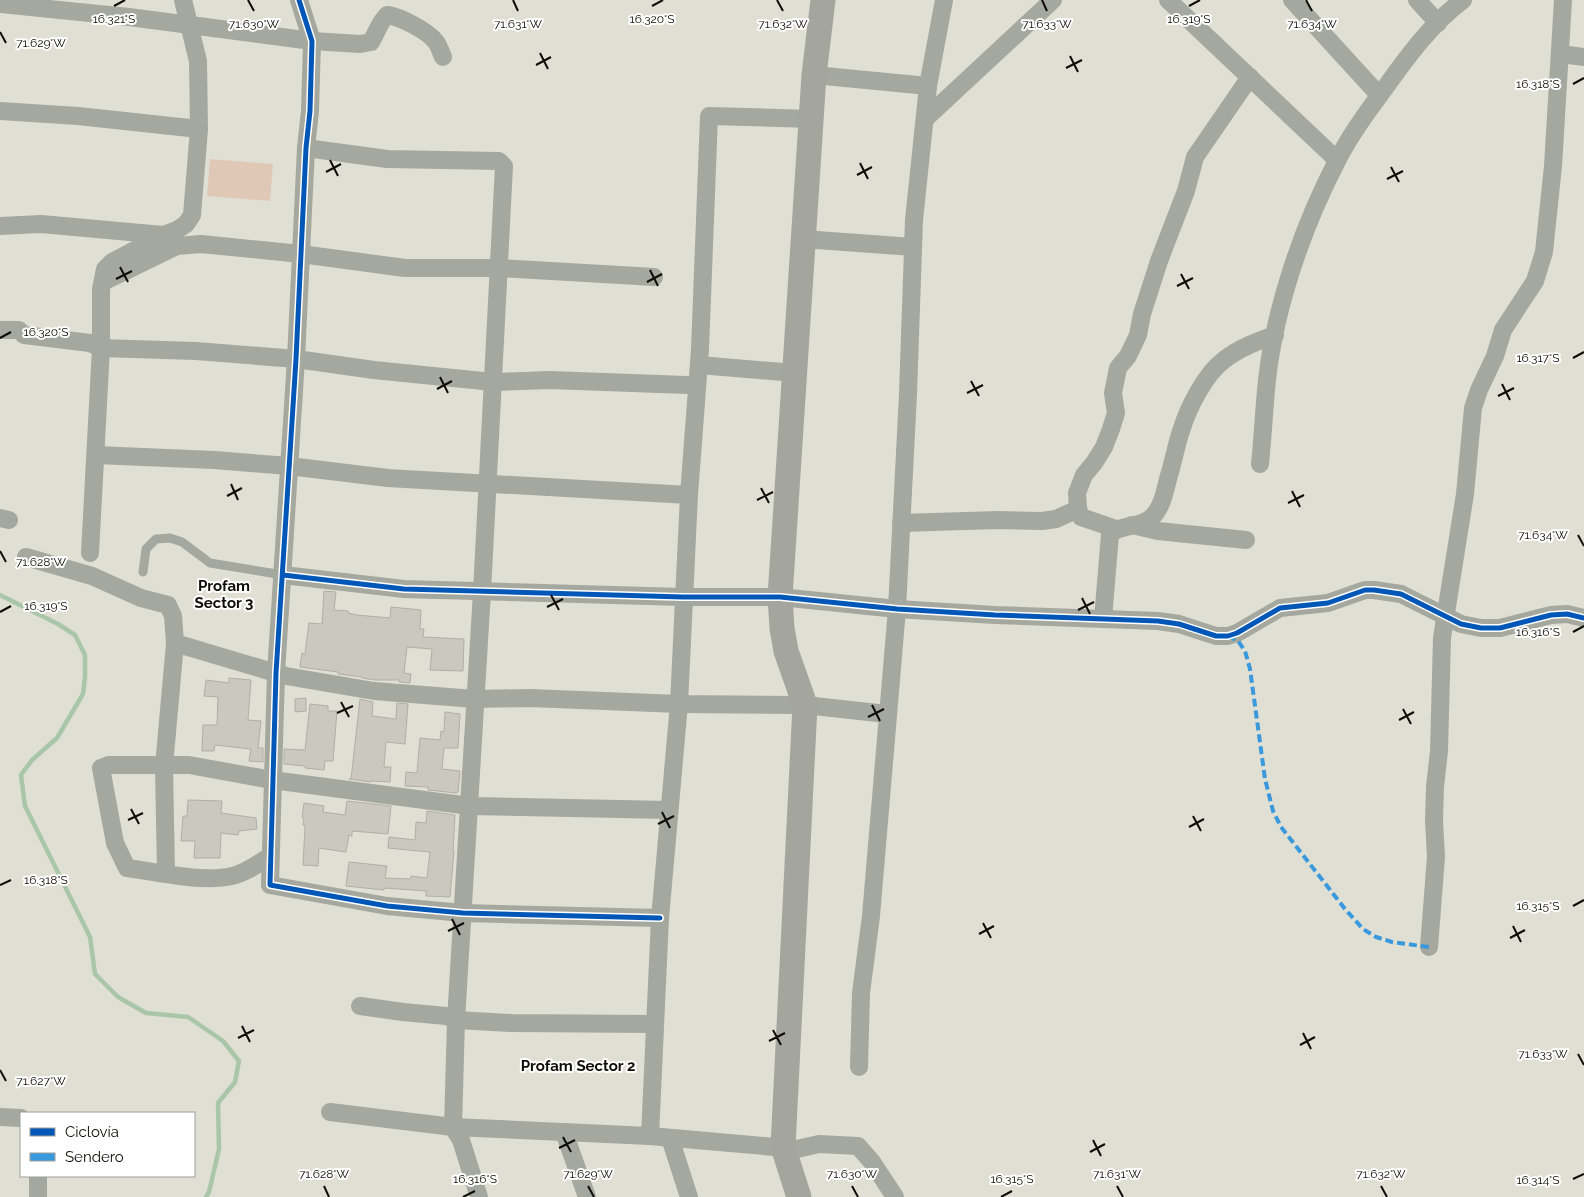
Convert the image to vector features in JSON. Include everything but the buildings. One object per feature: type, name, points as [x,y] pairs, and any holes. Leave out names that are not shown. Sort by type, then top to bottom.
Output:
[{"type":"main road","points":[[799,1197],[783,1148],[805,705],[786,651],[780,597],[814,75],[823,0]]},
{"type":"street","points":[[90,553],[105,269],[112,262],[164,234],[177,230],[186,224],[192,215],[199,130],[198,61],[183,0]]},
{"type":"street","points":[[300,0],[312,41],[310,111],[306,148],[296,359],[276,673],[270,884],[387,906],[463,912],[660,918]]},
{"type":"street","points":[[859,1067],[861,994],[871,916],[897,608],[908,394],[914,220],[928,86],[944,0]]},
{"type":"street","points":[[925,120],[1053,0]]},
{"type":"street","points":[[1168,0],[1337,160]]},
{"type":"street","points":[[1292,0],[1379,95]]},
{"type":"street","points":[[1417,0],[1438,23]]},
{"type":"street","points":[[1260,464],[1267,380],[1275,335],[1293,264],[1308,223],[1337,160],[1379,95],[1398,69],[1438,23],[1462,0]]},
{"type":"street","points":[[1429,947],[1436,857],[1434,821],[1439,751],[1442,638],[1465,494],[1473,408],[1495,356],[1503,330],[1535,281],[1544,252],[1553,166],[1563,0]]},
{"type":"street","points":[[0,4],[129,17],[312,41],[360,44],[371,42],[376,35],[379,23],[387,15],[397,16],[431,37],[437,43],[443,57]]},
{"type":"street","points":[[1561,54],[1584,57]]},
{"type":"street","points":[[814,75],[928,86]]},
{"type":"street","points":[[1246,540],[1124,527],[1081,517],[1078,509],[1077,493],[1084,475],[1094,464],[1104,447],[1116,413],[1113,393],[1118,368],[1128,356],[1138,335],[1142,314],[1159,261],[1186,191],[1195,157],[1250,77]]},
{"type":"street","points":[[0,110],[78,116],[199,130]]},
{"type":"street","points":[[650,1136],[660,918],[679,704],[683,596],[699,365],[709,116],[811,119]]},
{"type":"street","points":[[306,148],[387,159],[498,161],[504,166],[482,592],[474,699],[470,806],[456,1020],[452,1127],[461,1140],[479,1197]]},
{"type":"street","points":[[0,226],[41,224],[164,234]]},
{"type":"street","points":[[804,239],[913,247]]},
{"type":"street","points":[[103,282],[177,246],[202,244],[301,254],[405,268],[498,268],[654,277]]},
{"type":"street","points":[[0,330],[19,330],[24,336],[90,343],[101,348],[196,351],[296,359],[374,370],[493,382],[550,380],[686,385]]},
{"type":"street","points":[[1103,619],[1110,534],[1152,517],[1164,495],[1181,430],[1208,375],[1223,360],[1256,342],[1275,335]]},
{"type":"street","points":[[699,365],[795,373]]},
{"type":"street","points":[[96,456],[214,460],[289,466],[388,478],[689,495]]},
{"type":"street","points":[[901,523],[998,520],[1042,521],[1056,519],[1078,509]]},
{"type":"street","points":[[26,557],[92,576],[142,598],[168,605],[173,616],[175,642],[164,766],[166,874]]},
{"type":"street","points":[[283,575],[404,588],[482,592],[780,597],[995,615],[1165,622],[1186,626],[1216,636],[1228,636],[1237,633],[1280,608],[1328,603],[1365,590],[1401,594],[1461,624],[1481,628],[1500,628],[1551,614],[1567,614],[1584,618]]},
{"type":"street","points":[[175,642],[300,679],[374,691],[474,699],[530,698],[679,704],[805,705],[887,714]]},
{"type":"street","points":[[270,856],[234,875],[221,878],[201,878],[127,868],[114,843],[102,768],[109,765],[188,765],[272,780],[470,806],[670,810]]},
{"type":"street","points":[[360,1006],[446,1016],[456,1020],[511,1023],[654,1024]]},
{"type":"street","points":[[330,1112],[452,1127],[650,1136],[797,1149],[819,1144],[858,1146],[872,1162],[895,1197]]},
{"type":"street","points":[[0,1117],[20,1118]]},
{"type":"street","points":[[564,1132],[587,1197]]},
{"type":"street","points":[[670,1138],[689,1197]]},
{"type":"street","points":[[38,1177],[38,1197]]},
{"type":"lane","points":[[143,572],[146,549],[156,539],[170,538],[182,542],[210,563],[283,575]]},
{"type":"shaded area","points":[[210,159],[273,164],[270,201],[207,196]]},
{"type":"waterway","points":[[0,595],[58,624],[75,635],[85,655],[83,694],[57,738],[32,760],[21,775],[25,806],[90,937],[95,974],[118,997],[146,1013],[188,1017],[223,1041],[239,1061],[235,1082],[218,1103],[219,1149],[209,1192],[206,1197]]},
{"type":"marked path","points":[[1228,636],[1238,641],[1245,651],[1250,669],[1265,779],[1273,811],[1281,827],[1363,929],[1376,937],[1392,942],[1429,947]]},
{"type":"cycle path","points":[[299,0],[312,41],[310,111],[306,148],[296,359],[276,673],[270,885],[387,906],[463,913],[660,918]]},
{"type":"cycle path","points":[[283,575],[404,589],[683,597],[780,597],[897,609],[1158,621],[1179,624],[1216,636],[1228,636],[1237,633],[1280,608],[1328,603],[1365,590],[1401,594],[1461,624],[1481,628],[1500,628],[1551,615],[1567,614],[1584,618]]},
{"type":"district","name":"Profam Sector 3","points":[[224,594]]},
{"type":"district","name":"Profam Sector 2","points":[[578,1066]]}]
